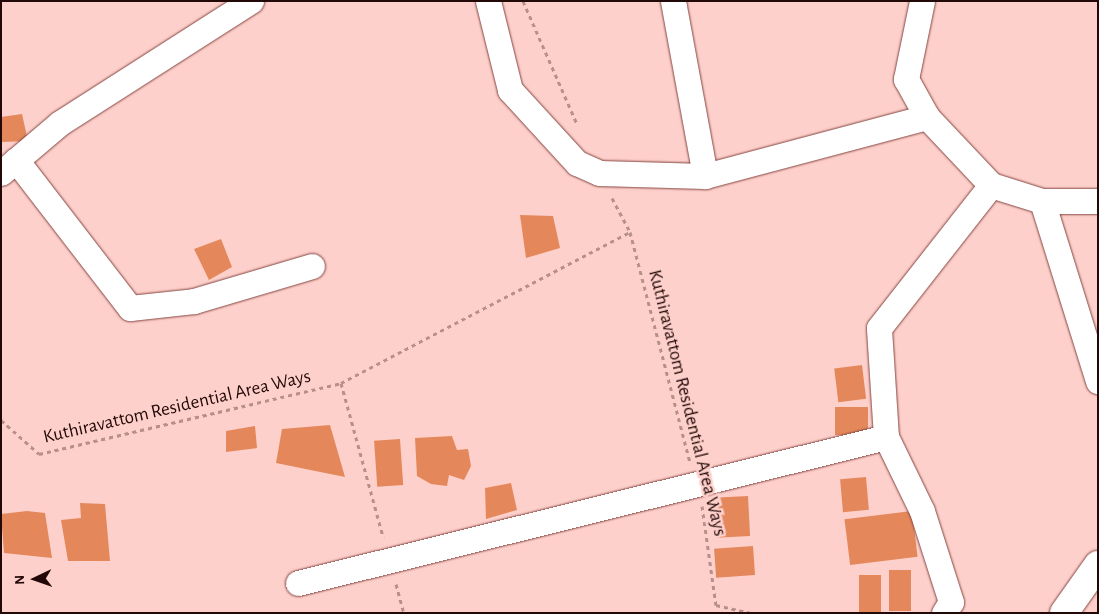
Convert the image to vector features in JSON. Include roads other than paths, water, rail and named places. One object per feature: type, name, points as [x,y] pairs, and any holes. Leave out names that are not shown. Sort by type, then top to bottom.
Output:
[{"type":"main road","points":[[1064,613],[1098,565]]},
{"type":"street","points":[[251,1],[60,122],[8,166],[130,308],[194,301],[312,266]]},
{"type":"street","points":[[488,1],[510,90],[577,163],[599,173],[705,176],[927,117]]},
{"type":"street","points":[[673,1],[705,176]]},
{"type":"street","points":[[922,1],[906,79],[927,117],[991,185],[1042,202],[1098,201]]},
{"type":"street","points":[[944,613],[951,602],[922,511],[886,437],[879,328],[991,185]]},
{"type":"street","points":[[1042,202],[1098,381]]},
{"type":"street","points":[[298,583],[886,437]]}]
